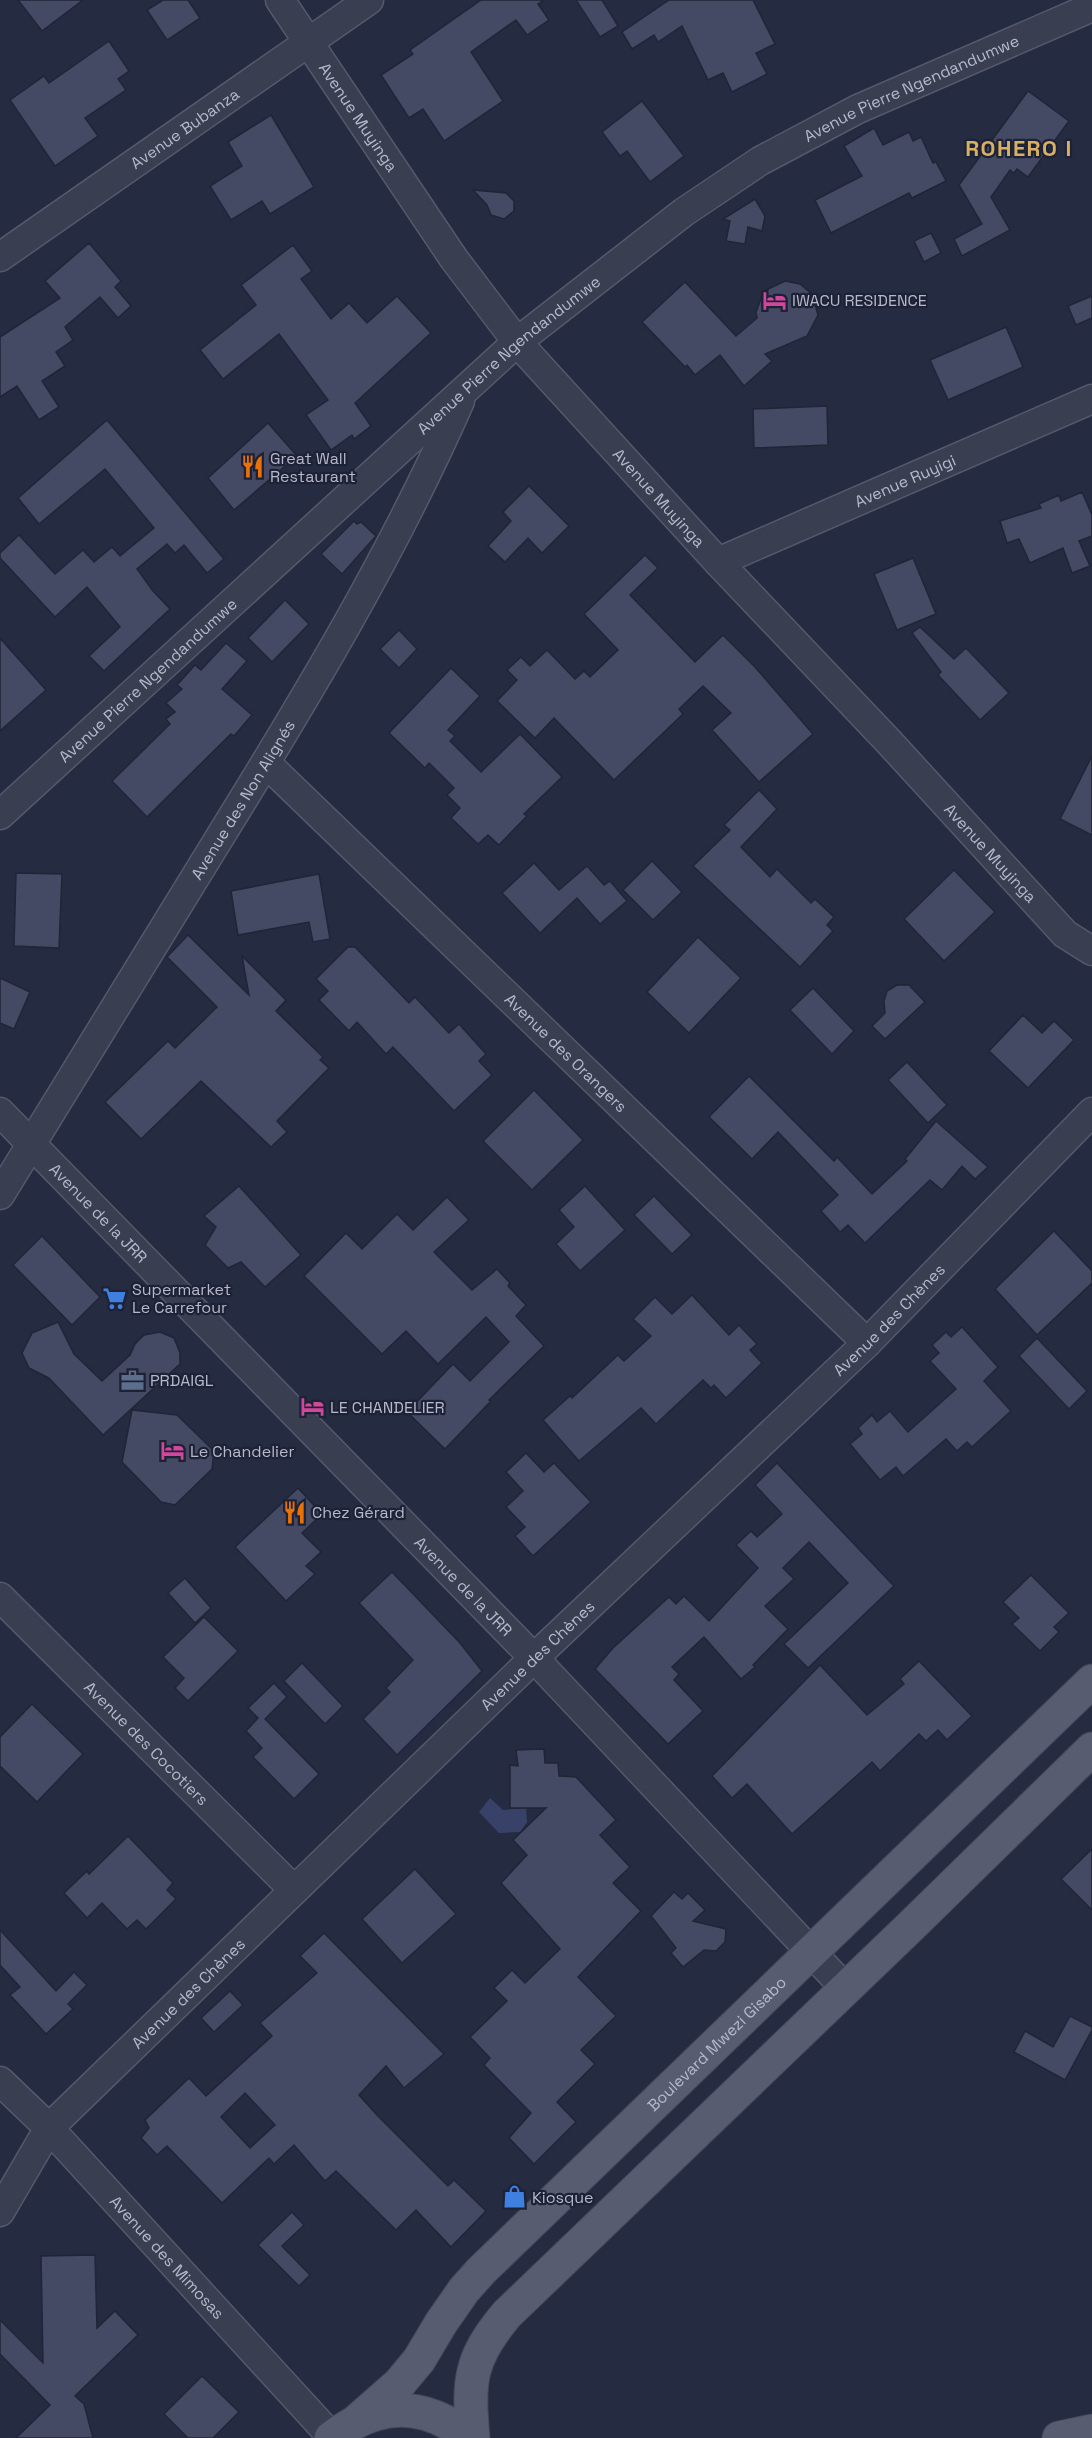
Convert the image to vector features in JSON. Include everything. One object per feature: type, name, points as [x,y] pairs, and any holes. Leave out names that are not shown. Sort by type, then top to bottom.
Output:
[{"type":"main road","name":"Boulevard Mwezi Gisabo","points":[[340,2432],[399,2384],[419,2360],[464,2290],[481,2271],[1092,1681]]},
{"type":"main road","points":[[471,2438],[469,2392],[475,2362],[488,2337],[507,2314],[1092,1749]]},
{"type":"main road","points":[[340,2432],[382,2412],[407,2410],[431,2415],[454,2425],[471,2438]]},
{"type":"main road","points":[[1059,2438],[1092,2432]]},
{"type":"street","name":"Avenue Muyinga","points":[[280,0],[454,259],[518,342],[718,562],[882,734],[1065,934],[1092,951]]},
{"type":"street","name":"Avenue Bubanza","points":[[0,257],[369,0]]},
{"type":"street","name":"Avenue Pierre Ngendandumwe","points":[[0,815],[518,342],[684,212],[760,161],[858,109],[1092,7]]},
{"type":"street","name":"Avenue des Non Alignés","points":[[0,1196],[266,763],[378,571],[428,473],[464,392]]},
{"type":"street","name":"Avenue Ruyigi","points":[[718,562],[1092,399]]},
{"type":"street","name":"Avenue des Orangers","points":[[266,763],[867,1343]]},
{"type":"street","name":"Avenue de la JRR","points":[[0,1112],[534,1658],[846,1989]]},
{"type":"street","name":"Avenue des Chènes","points":[[0,2212],[49,2128],[534,1658],[867,1343],[1092,1112]]},
{"type":"street","name":"Avenue des Cocotiers","points":[[0,1597],[294,1890]]},
{"type":"street","name":"Avenue des Mimosas","points":[[0,2081],[49,2128],[340,2432]]},
{"type":"water","points":[[490,1798],[503,1810],[526,1808],[527,1822],[520,1832],[499,1833],[479,1812]]},
{"type":"building","points":[[18,0],[83,0],[42,31]]},
{"type":"building","points":[[163,0],[188,0],[200,18],[167,40],[147,10]]},
{"type":"building","points":[[481,0],[544,0],[538,4],[549,20],[527,35],[516,20],[471,52],[503,101],[444,141],[423,109],[409,118],[381,75],[413,54],[410,50]]},
{"type":"building","points":[[576,0],[602,0],[618,26],[600,37]]},
{"type":"building","points":[[669,0],[753,0],[775,44],[756,53],[767,74],[732,92],[723,73],[708,80],[682,26],[658,42],[654,35],[632,49],[622,32]]},
{"type":"building","points":[[109,41],[129,71],[118,79],[126,90],[85,118],[98,136],[55,166],[10,100],[44,76],[49,83]]},
{"type":"building","points":[[1028,91],[1069,121],[1028,177],[1017,169],[1014,173],[1010,170],[991,197],[1010,230],[962,256],[954,239],[982,224],[959,185]]},
{"type":"building","points":[[642,101],[684,156],[650,182],[627,151],[620,156],[602,132]]},
{"type":"building","points":[[271,115],[314,187],[270,214],[262,201],[231,220],[210,186],[242,166],[228,142]]},
{"type":"building","points":[[874,128],[883,145],[909,132],[913,141],[921,137],[933,163],[936,162],[946,181],[912,198],[909,193],[831,233],[815,200],[862,176],[844,146]]},
{"type":"building","points":[[473,190],[506,193],[514,201],[514,211],[504,219],[491,215],[487,205]]},
{"type":"building","points":[[755,199],[765,216],[762,231],[748,227],[745,244],[726,241],[730,221],[723,219]]},
{"type":"building","points":[[931,233],[941,253],[924,262],[914,241]]},
{"type":"building","points":[[89,243],[121,281],[115,287],[131,306],[118,318],[100,297],[65,327],[73,340],[56,352],[65,366],[42,381],[59,407],[39,420],[17,386],[0,397],[0,337],[60,298],[45,281]]},
{"type":"building","points":[[293,245],[312,271],[301,279],[331,319],[349,303],[367,323],[397,296],[431,333],[355,403],[371,426],[354,439],[352,435],[331,450],[306,415],[328,400],[279,334],[223,379],[200,350],[256,305],[241,285]]},
{"type":"building","points":[[785,281],[800,284],[812,294],[818,315],[807,336],[765,354],[772,361],[744,386],[720,355],[695,375],[642,322],[685,282],[736,336],[757,318],[756,312],[764,291]]},
{"type":"building","points":[[1092,296],[1092,318],[1076,325],[1068,306]]},
{"type":"building","points":[[1006,327],[1023,367],[948,400],[930,360]]},
{"type":"building","points":[[827,406],[828,445],[754,448],[753,409]]},
{"type":"building","points":[[107,420],[224,559],[207,573],[184,545],[175,553],[167,544],[137,569],[170,609],[104,671],[89,656],[120,627],[87,587],[55,617],[0,558],[0,553],[19,535],[55,574],[83,550],[94,562],[112,547],[120,556],[154,528],[105,469],[39,524],[18,498]]},
{"type":"building","name":"Great Wall Restaurant","points":[[268,423],[297,456],[234,510],[208,478]]},
{"type":"building","points":[[529,486],[569,526],[542,553],[528,538],[505,562],[488,546],[511,521],[503,512]]},
{"type":"building","points":[[1082,492],[1092,515],[1092,536],[1079,541],[1090,566],[1072,573],[1063,548],[1030,563],[1019,539],[1007,543],[1000,521],[1041,508],[1039,504],[1059,495],[1061,501]]},
{"type":"building","points":[[354,521],[357,524],[361,522],[376,536],[342,574],[321,554]]},
{"type":"building","points":[[645,555],[658,568],[630,595],[695,662],[723,635],[755,667],[813,734],[759,782],[712,730],[731,713],[703,686],[679,709],[683,714],[614,780],[554,718],[535,738],[497,701],[517,680],[507,670],[521,657],[530,666],[547,650],[575,679],[584,671],[590,677],[618,650],[584,614]]},
{"type":"building","points":[[913,558],[936,614],[897,630],[874,574]]},
{"type":"building","points":[[285,600],[309,624],[272,662],[248,638]]},
{"type":"building","points":[[920,627],[954,659],[966,648],[1009,693],[980,720],[938,675],[941,672],[912,633]]},
{"type":"building","points":[[399,630],[417,649],[399,668],[380,649]]},
{"type":"building","points":[[0,638],[46,690],[0,731]]},
{"type":"building","points":[[226,643],[247,661],[222,689],[252,715],[234,736],[231,734],[147,817],[112,781],[170,724],[166,719],[175,712],[166,703],[182,689],[177,685],[195,665],[201,670]]},
{"type":"building","points":[[451,668],[480,696],[448,730],[455,736],[450,741],[481,772],[520,734],[562,777],[524,814],[527,816],[499,845],[488,835],[478,844],[451,818],[460,808],[447,795],[454,788],[429,763],[425,768],[389,733]]},
{"type":"building","points":[[1092,756],[1092,835],[1060,819]]},
{"type":"building","points":[[759,790],[777,809],[741,847],[770,877],[777,869],[811,903],[815,899],[834,917],[827,925],[833,931],[800,967],[693,866],[730,830],[724,825]]},
{"type":"building","points":[[652,861],[682,892],[653,920],[623,890]]},
{"type":"building","points":[[534,863],[559,890],[587,866],[604,885],[610,881],[627,901],[600,924],[577,898],[540,933],[502,893]]},
{"type":"building","points":[[954,870],[995,912],[944,961],[904,919]]},
{"type":"building","points":[[16,873],[62,874],[59,948],[14,946]]},
{"type":"building","points":[[319,874],[330,939],[313,942],[309,922],[238,935],[231,891]]},
{"type":"building","points":[[188,935],[249,995],[242,956],[286,1000],[276,1011],[323,1057],[320,1060],[329,1068],[277,1121],[287,1132],[271,1147],[201,1081],[141,1139],[105,1102],[168,1041],[175,1048],[217,1007],[167,957]]},
{"type":"building","points":[[698,937],[741,978],[689,1033],[647,992]]},
{"type":"building","points":[[348,947],[355,947],[409,1003],[415,997],[449,1033],[459,1024],[486,1054],[479,1061],[492,1075],[454,1111],[393,1047],[386,1054],[357,1022],[349,1031],[319,1000],[328,991],[316,979]]},
{"type":"building","points":[[0,978],[30,992],[14,1029],[0,1023]]},
{"type":"building","points":[[897,985],[909,985],[925,1002],[885,1039],[872,1026],[885,1013],[884,1001],[887,991]]},
{"type":"building","points":[[813,988],[854,1031],[832,1054],[790,1010]]},
{"type":"building","points":[[1023,1015],[1042,1033],[1054,1021],[1074,1040],[1028,1088],[989,1051]]},
{"type":"building","points":[[907,1062],[947,1105],[928,1123],[888,1080]]},
{"type":"building","points":[[749,1076],[834,1161],[837,1157],[872,1194],[907,1161],[905,1159],[936,1121],[988,1167],[975,1179],[962,1166],[942,1190],[930,1180],[865,1243],[848,1225],[840,1232],[821,1211],[838,1195],[778,1132],[752,1159],[709,1117]]},
{"type":"building","points":[[534,1090],[583,1140],[532,1190],[483,1141]]},
{"type":"building","points":[[239,1186],[301,1255],[265,1287],[241,1262],[228,1268],[205,1245],[216,1227],[204,1216]]},
{"type":"building","points":[[585,1186],[625,1230],[580,1271],[556,1244],[574,1227],[559,1210]]},
{"type":"building","points":[[654,1196],[692,1235],[672,1254],[634,1215]]},
{"type":"building","points":[[447,1197],[469,1220],[434,1252],[472,1290],[497,1269],[510,1283],[508,1286],[526,1305],[516,1316],[544,1346],[489,1400],[491,1401],[445,1449],[407,1412],[453,1364],[470,1381],[509,1342],[486,1317],[438,1364],[406,1331],[382,1354],[304,1276],[346,1233],[362,1249],[397,1214],[413,1230]]},
{"type":"building","points":[[1054,1231],[1092,1271],[1092,1283],[1037,1335],[995,1289]]},
{"type":"building","points":[[42,1236],[100,1297],[72,1325],[13,1265]]},
{"type":"building","points":[[692,1295],[729,1335],[739,1325],[757,1344],[750,1350],[762,1363],[726,1398],[714,1385],[711,1388],[703,1380],[656,1424],[641,1408],[579,1461],[543,1420],[570,1396],[572,1398],[618,1355],[624,1361],[651,1336],[633,1319],[655,1297],[672,1314]]},
{"type":"building","points":[[58,1322],[74,1354],[102,1381],[130,1355],[135,1344],[144,1335],[160,1332],[174,1338],[180,1353],[180,1364],[103,1435],[49,1378],[29,1368],[22,1353],[32,1333]]},
{"type":"building","points":[[962,1327],[998,1367],[984,1381],[1011,1411],[972,1447],[967,1442],[957,1451],[946,1439],[903,1476],[896,1467],[880,1480],[850,1444],[862,1434],[858,1428],[872,1415],[877,1422],[890,1411],[908,1432],[956,1389],[930,1361],[939,1353],[932,1345],[946,1332],[951,1337]]},
{"type":"building","points":[[1037,1338],[1087,1391],[1069,1409],[1019,1356]]},
{"type":"building","points":[[132,1410],[177,1415],[214,1451],[212,1469],[175,1505],[161,1502],[122,1462]]},
{"type":"building","points":[[526,1453],[544,1472],[554,1463],[591,1502],[533,1556],[515,1536],[525,1527],[506,1507],[523,1491],[506,1472]]},
{"type":"building","points":[[777,1463],[894,1586],[808,1668],[784,1644],[848,1583],[809,1542],[783,1568],[794,1579],[765,1606],[788,1629],[753,1665],[755,1667],[741,1679],[704,1637],[672,1667],[679,1674],[674,1680],[703,1711],[668,1744],[595,1669],[613,1648],[669,1597],[676,1604],[684,1596],[709,1621],[758,1568],[736,1545],[751,1531],[757,1537],[782,1514],[755,1485]]},
{"type":"building","points":[[298,1488],[322,1514],[302,1533],[321,1552],[306,1566],[315,1574],[286,1601],[235,1547]]},
{"type":"building","points":[[392,1572],[460,1643],[482,1671],[397,1755],[363,1719],[390,1692],[386,1688],[413,1660],[359,1603]]},
{"type":"building","points":[[1031,1575],[1069,1613],[1054,1627],[1059,1632],[1040,1651],[1012,1624],[1019,1618],[1003,1602]]},
{"type":"building","points":[[185,1578],[211,1608],[195,1623],[168,1593]]},
{"type":"building","points":[[204,1617],[238,1651],[188,1701],[175,1688],[184,1678],[163,1657]]},
{"type":"building","points":[[919,1661],[972,1716],[947,1740],[938,1730],[926,1741],[919,1734],[880,1771],[872,1762],[792,1834],[747,1784],[732,1798],[712,1776],[820,1665],[867,1715],[904,1684],[900,1679]]},
{"type":"building","points":[[302,1663],[343,1706],[325,1724],[284,1681]]},
{"type":"building","points":[[274,1683],[287,1697],[265,1719],[319,1774],[294,1799],[253,1757],[262,1748],[246,1731],[258,1718],[248,1708]]},
{"type":"building","points":[[32,1704],[83,1754],[37,1802],[0,1766],[0,1737]]},
{"type":"building","points":[[544,1749],[545,1763],[558,1763],[559,1776],[576,1777],[616,1820],[600,1835],[630,1867],[613,1883],[641,1911],[578,1977],[616,2016],[581,2050],[595,2064],[557,2102],[576,2122],[534,2164],[509,2138],[531,2113],[484,2065],[490,2058],[470,2037],[507,2001],[494,1988],[512,1970],[525,1983],[560,1949],[501,1883],[527,1855],[513,1840],[546,1808],[510,1808],[510,1765],[518,1766],[516,1750]]},
{"type":"building","points":[[128,1836],[173,1883],[167,1890],[176,1899],[146,1929],[137,1920],[127,1929],[102,1903],[87,1918],[64,1893],[87,1871],[89,1874]]},
{"type":"building","points":[[1092,1849],[1092,1910],[1061,1879]]},
{"type":"building","points":[[415,1869],[456,1914],[402,1963],[362,1919]]},
{"type":"building","points":[[674,1892],[682,1899],[688,1893],[705,1910],[693,1921],[726,1929],[725,1942],[716,1951],[704,1950],[683,1967],[671,1953],[676,1948],[651,1916]]},
{"type":"building","points":[[0,1930],[56,1991],[74,1972],[87,1985],[68,2004],[73,2009],[46,2034],[10,1995],[20,1987],[0,1965]]},
{"type":"building","points":[[324,1933],[444,2054],[404,2088],[386,2066],[359,2095],[448,2186],[454,2180],[486,2211],[451,2247],[416,2210],[396,2230],[336,2171],[325,2181],[294,2145],[274,2164],[269,2158],[222,2203],[167,2146],[157,2155],[141,2138],[149,2128],[145,2120],[189,2078],[206,2096],[272,2036],[260,2023],[317,1973],[300,1956]],"holes":[[[245,2093],[275,2125],[250,2148],[221,2117]]]},
{"type":"building","points":[[230,1991],[243,2005],[214,2032],[201,2018]]},
{"type":"building","points":[[1070,2016],[1092,2027],[1092,2030],[1065,2080],[1014,2052],[1025,2031],[1053,2047]]},
{"type":"building","points":[[292,2212],[304,2225],[282,2246],[310,2275],[299,2286],[258,2245]]},
{"type":"building","points":[[95,2255],[97,2328],[115,2311],[138,2335],[75,2396],[84,2404],[93,2438],[16,2438],[50,2405],[0,2354],[0,2320],[43,2363],[41,2256]]},
{"type":"building","points":[[202,2376],[239,2412],[213,2438],[188,2438],[164,2414]]},
{"type":"place","name":"IWACU RESIDENCE","points":[[774,300]]},
{"type":"place","name":"Great Wall Restaurant","points":[[252,467]]},
{"type":"place","name":"Supermarket Le Carrefour","points":[[114,1298]]},
{"type":"place","name":"PRDAIGL","points":[[132,1380]]},
{"type":"place","name":"LE CHANDELIER","points":[[312,1407]]},
{"type":"place","name":"Le Chandelier","points":[[172,1451]]},
{"type":"place","name":"Chez Gérard","points":[[294,1512]]},
{"type":"place","name":"Kiosque","points":[[514,2197]]},
{"type":"district","name":"ROHERO I","points":[[1019,148]]}]
